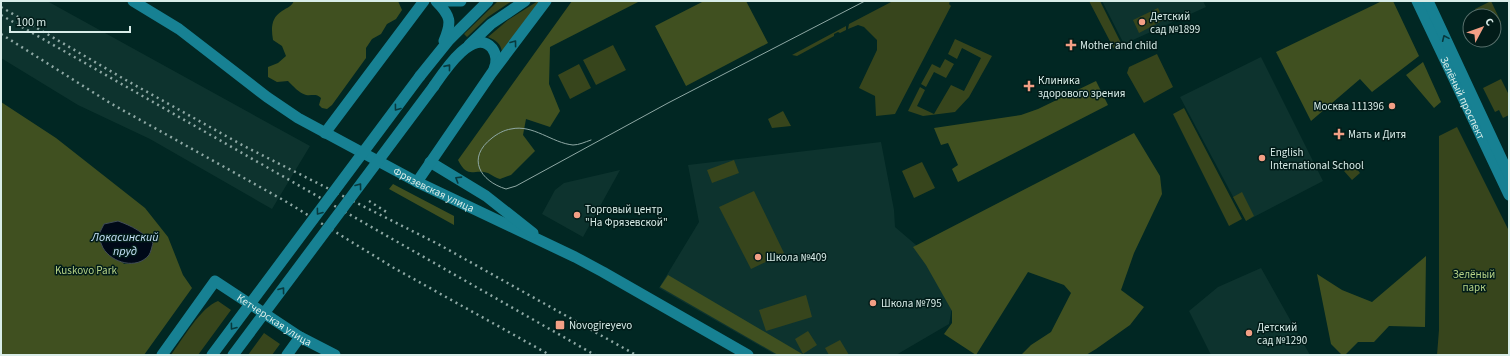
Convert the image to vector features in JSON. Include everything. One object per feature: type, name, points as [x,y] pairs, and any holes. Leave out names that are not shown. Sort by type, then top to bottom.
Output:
[{"type":"main road","name":"Фрязевская улица","points":[[133,1],[179,29],[277,104],[325,133],[417,182],[546,243],[603,272],[748,355]]},
{"type":"main road","points":[[325,133],[424,1]]},
{"type":"main road","points":[[434,58],[444,40],[450,22],[444,10],[436,1]]},
{"type":"main road","points":[[445,1],[461,1]]},
{"type":"main road","points":[[212,355],[434,58],[460,28],[488,1]]},
{"type":"main road","points":[[233,355],[447,69],[464,49],[491,24],[525,1]]},
{"type":"main road","points":[[417,182],[491,74],[546,1]]},
{"type":"main road","name":"Зелёный проспект","points":[[1417,1],[1509,195]]},
{"type":"main road","name":"Зелёный проспект","points":[[1428,1],[1509,175]]},
{"type":"main road","points":[[464,49],[477,43],[489,45],[496,55],[495,67],[491,74]]},
{"type":"main road","points":[[430,162],[486,196],[546,243]]},
{"type":"main road","name":"Кетчерская улица","points":[[162,355],[215,281],[300,337],[335,355]]},
{"type":"main road","points":[[287,355],[300,337]]},
{"type":"shaded area","points":[[1,1],[47,1],[310,146],[272,209],[150,139],[78,105],[1,58]]},
{"type":"shaded area","name":"Детский сад №1899","points":[[1102,1],[1203,1],[1206,7],[1124,44]]},
{"type":"shaded area","name":"English International School","points":[[1261,57],[1323,181],[1246,221],[1180,97]]},
{"type":"shaded area","points":[[881,142],[894,210],[895,227],[923,251],[953,303],[949,324],[896,355],[776,355],[659,288],[699,222],[688,165]]},
{"type":"shaded area","points":[[620,170],[583,237],[542,214],[555,190],[564,183]]},
{"type":"shaded area","name":"Детский сад №1290","points":[[1261,268],[1310,355],[1211,355],[1189,311],[1218,287]]},
{"type":"green space","points":[[294,1],[398,1],[402,10],[396,19],[387,24],[381,34],[372,39],[366,48],[366,58],[332,105],[327,109],[322,108],[319,105],[321,98],[319,96],[303,94],[288,81],[277,82],[268,77],[268,67],[278,63],[286,56],[282,46],[273,40],[272,27],[274,20],[278,14],[290,6]]},
{"type":"green space","points":[[498,1],[512,1],[488,17],[467,37],[464,34]]},
{"type":"green space","points":[[538,1],[539,3],[502,52],[498,43],[488,37],[508,20]]},
{"type":"green space","points":[[572,1],[640,1],[550,47],[549,84],[560,111],[550,127],[526,119],[523,135],[535,151],[511,175],[500,179],[488,173],[468,172],[458,160]]},
{"type":"green space","points":[[704,1],[746,1],[768,43],[686,86],[655,26]]},
{"type":"green space","points":[[893,1],[950,1],[949,4],[951,6],[895,114],[876,116],[875,96],[859,88],[877,50],[877,40],[864,27],[858,25],[848,29],[849,24]]},
{"type":"green space","points":[[1089,1],[1100,1],[1122,45],[1114,49]]},
{"type":"green space","points":[[1382,1],[1393,1],[1419,56],[1372,92],[1360,79],[1311,121],[1276,52]]},
{"type":"green space","points":[[1491,1],[1494,8],[1477,8]]},
{"type":"green space","points":[[1158,8],[1164,20],[1139,33],[1133,20]]},
{"type":"green space","points":[[846,26],[846,30],[834,34],[834,36],[797,56],[792,55]]},
{"type":"green space","points":[[955,39],[992,56],[969,97],[955,112],[923,116],[908,111],[920,87],[925,90],[917,106],[934,114],[951,85],[964,91],[981,58],[962,48],[957,59],[948,54]]},
{"type":"green space","points":[[613,45],[626,70],[596,85],[583,60]]},
{"type":"green space","points":[[1157,54],[1173,87],[1144,103],[1127,73],[1129,67]]},
{"type":"green space","points":[[945,59],[954,64],[946,78],[934,72],[926,87],[921,84],[932,64],[940,68]]},
{"type":"green space","points":[[1423,62],[1441,102],[1434,108],[1406,75]]},
{"type":"green space","points":[[579,64],[591,88],[570,99],[558,75]]},
{"type":"green space","points":[[1501,79],[1509,95],[1509,115],[1503,118],[1499,110],[1495,112],[1483,88]]},
{"type":"green space","points":[[1096,81],[1108,105],[958,182],[952,169],[958,165],[948,143],[941,145],[934,128],[1021,115],[1038,109]]},
{"type":"green space","name":"Kuskovo Park","points":[[1,102],[56,138],[145,208],[168,237],[183,275],[192,288],[144,355],[1,355]],"holes":[[[118,221],[140,262],[124,264],[98,236],[104,224]]]},
{"type":"green space","points":[[1184,108],[1242,219],[1229,226],[1173,114]]},
{"type":"green space","points":[[783,111],[791,126],[772,128],[768,119]]},
{"type":"green space","name":"Зелёный парк","points":[[1457,127],[1509,231],[1509,355],[1437,355],[1439,330],[1439,136]]},
{"type":"green space","points":[[1134,133],[1160,176],[1162,194],[1134,253],[1121,290],[1144,307],[1130,325],[1086,355],[1021,355],[1031,345],[1051,332],[1071,293],[1064,285],[1028,272],[976,355],[944,334],[952,323],[952,311],[926,265],[913,247]]},
{"type":"green space","points":[[734,160],[739,173],[712,183],[707,170]]},
{"type":"green space","points":[[922,162],[935,188],[914,198],[902,171]]},
{"type":"green space","points":[[1353,164],[1360,173],[1352,180],[1344,171]]},
{"type":"green space","points":[[393,184],[454,216],[454,225],[389,189]]},
{"type":"green space","points":[[754,191],[784,253],[751,269],[719,207]]},
{"type":"green space","points":[[1242,192],[1254,216],[1246,221],[1233,197]]},
{"type":"green space","points":[[1426,256],[1425,327],[1389,326],[1374,342],[1358,342],[1345,355],[1342,355],[1331,344],[1317,274],[1342,290],[1372,302]]},
{"type":"green space","points":[[668,275],[804,355],[778,355],[660,287]]},
{"type":"green space","points":[[806,295],[812,317],[766,331],[759,310]]},
{"type":"green space","points":[[218,301],[231,310],[198,355],[171,355],[186,333],[205,310]]},
{"type":"green space","points":[[808,331],[817,345],[803,354],[795,339]]},
{"type":"green space","points":[[264,333],[280,344],[272,355],[248,355]]},
{"type":"green space","points":[[840,340],[849,355],[829,355],[825,348]]},
{"type":"water","name":"Локасинский пруд","points":[[118,221],[137,230],[153,243],[150,254],[144,260],[132,263],[118,261],[112,258],[103,248],[98,236],[104,224]]},
{"type":"tram line","points":[[591,140],[573,145],[565,144],[527,129],[519,128],[508,130],[496,135],[484,146],[478,161],[483,175],[489,180],[506,189],[516,186],[668,103],[865,1]]},
{"type":"railway","points":[[1,7],[124,79],[244,146],[438,244],[636,355]]},
{"type":"railway","points":[[1,15],[595,355]]},
{"type":"railway","points":[[1,34],[110,103],[285,201],[394,268],[550,355]]},
{"type":"railway","points":[[369,201],[388,213]]},
{"type":"place","name":"Детский сад №1899","points":[[1142,22]]},
{"type":"place","name":"Mother and child","points":[[1071,45]]},
{"type":"place","name":"Клиника здорового зрения","points":[[1029,86]]},
{"type":"place","name":"Москва 111396","points":[[1392,106]]},
{"type":"place","name":"Мать и Дитя","points":[[1339,134]]},
{"type":"place","name":"English International School","points":[[1262,158]]},
{"type":"place","name":"Торговый центр \"На Фрязевской\"","points":[[577,215]]},
{"type":"place","name":"Школа №409","points":[[758,257]]},
{"type":"place","name":"Школа №795","points":[[873,303]]},
{"type":"place","name":"Novogireyevo","points":[[560,325]]},
{"type":"place","name":"Детский сад №1290","points":[[1249,333]]}]
